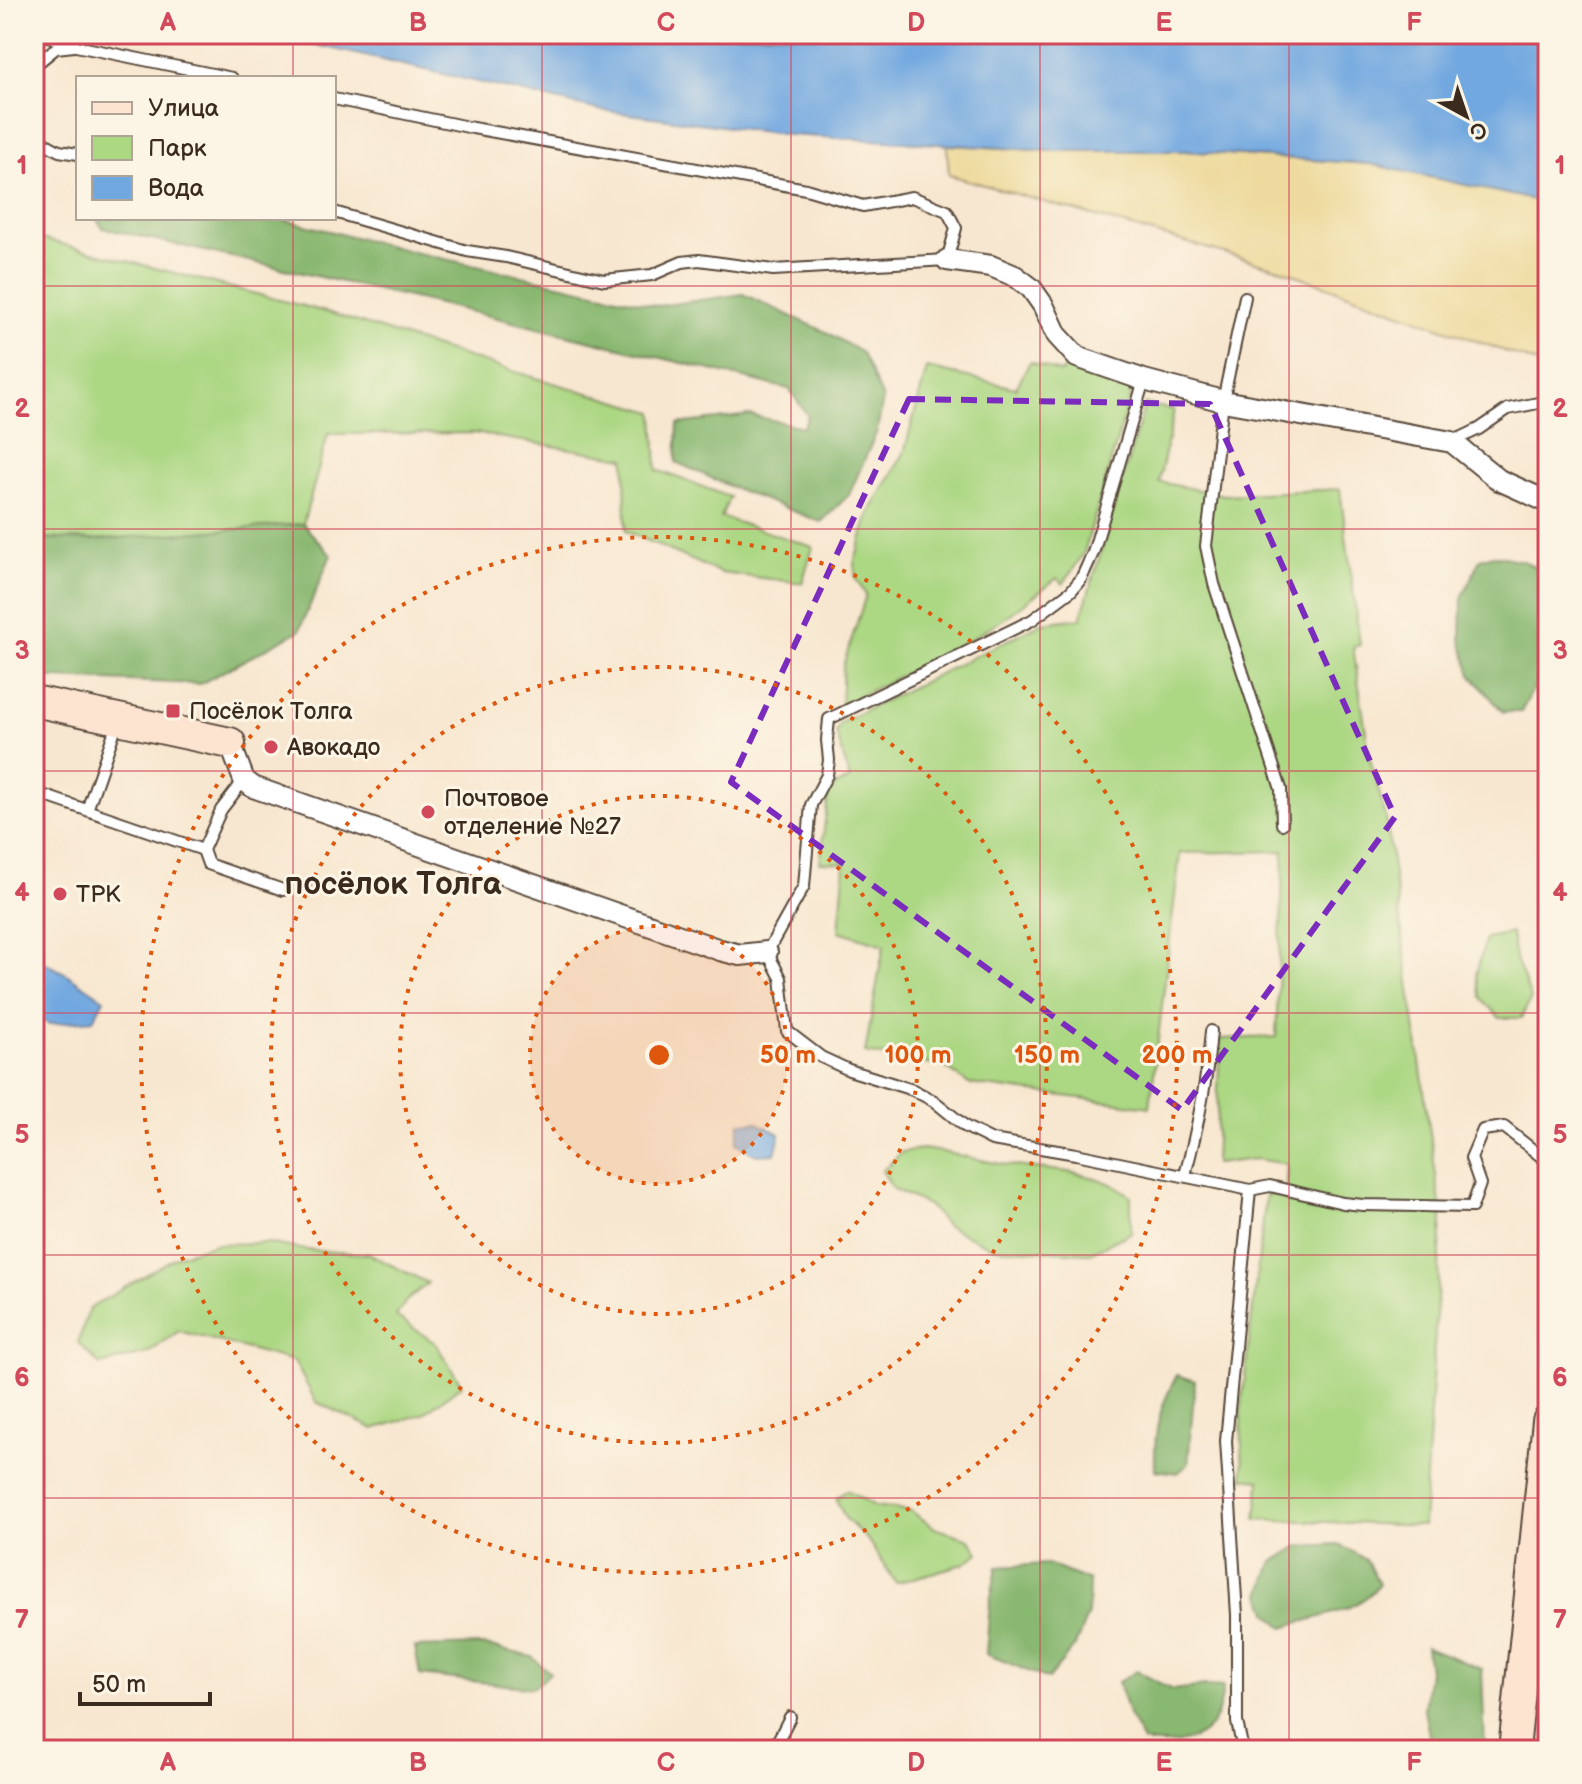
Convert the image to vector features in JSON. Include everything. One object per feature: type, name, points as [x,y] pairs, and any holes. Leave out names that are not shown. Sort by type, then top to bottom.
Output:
[{"type":"street","points":[[947,260],[991,266],[1015,276],[1031,288],[1057,335],[1077,357],[1144,380],[1223,401],[1452,442],[1499,480],[1548,502]]},
{"type":"street","points":[[34,701],[230,743],[244,780],[253,787],[720,950],[740,955],[767,952]]},
{"type":"street","points":[[1514,1750],[1544,1500],[1548,1421]]},
{"type":"lane","points":[[34,35],[222,76]]},
{"type":"lane","points":[[34,66],[56,48],[76,46]]},
{"type":"lane","points":[[336,99],[473,128],[806,189],[863,206],[912,197],[947,211],[956,228],[947,260],[773,270],[699,260],[682,262],[652,275],[604,280],[467,251],[336,213]]},
{"type":"lane","points":[[34,137],[59,151],[76,154]]},
{"type":"lane","points":[[1245,297],[1223,401],[1206,546],[1214,584],[1281,789],[1282,824]]},
{"type":"lane","points":[[1144,380],[1093,553],[1081,579],[1071,591],[1016,630],[829,719],[827,775],[811,805],[804,886],[767,952],[781,978],[787,1031],[821,1057],[849,1070],[913,1090],[934,1101],[966,1127],[992,1140],[1250,1190],[1270,1186],[1363,1205],[1472,1207],[1480,1184],[1471,1158],[1483,1130],[1504,1127],[1548,1162]]},
{"type":"lane","points":[[1452,442],[1479,429],[1508,409],[1548,401]]},
{"type":"lane","points":[[87,810],[119,719]]},
{"type":"lane","points":[[244,780],[221,810],[203,850],[208,864],[283,890]]},
{"type":"lane","points":[[34,792],[203,850]]},
{"type":"lane","points":[[1185,1175],[1208,1077],[1211,1031]]},
{"type":"lane","points":[[1243,1750],[1237,1722],[1237,1615],[1226,1441],[1250,1190]]},
{"type":"lane","points":[[773,1750],[790,1717]]},
{"type":"highlighted area","points":[[909,399],[1210,404],[1395,817],[1182,1110],[731,782]]},
{"type":"green space","points":[[97,220],[285,220],[658,306],[743,294],[826,332],[862,353],[883,399],[877,431],[849,495],[821,522],[676,462],[678,424],[750,415],[803,427],[808,416],[789,389],[431,302],[103,228]]},
{"type":"green space","points":[[34,237],[330,313],[654,412],[657,470],[730,497],[721,517],[813,547],[802,583],[721,573],[626,531],[625,458],[474,433],[328,434],[303,524],[93,540],[34,538]]},
{"type":"green space","points":[[1030,362],[1062,373],[1067,364],[1133,386],[1084,553],[1063,584],[1057,578],[1012,613],[957,648],[841,705],[843,666],[866,595],[856,579],[854,564],[869,514],[904,453],[927,368],[1016,388]]},
{"type":"green space","points":[[1145,404],[1174,410],[1159,482],[1224,495],[1340,489],[1360,645],[1353,647],[1370,759],[1386,818],[1442,1219],[1423,1526],[1256,1519],[1260,1480],[1243,1478],[1241,1411],[1266,1195],[1285,1195],[1287,1164],[1255,1159],[1215,1164],[1220,1039],[1276,1037],[1284,851],[1180,853],[1150,1107],[969,1084],[945,1067],[865,1053],[884,945],[839,931],[845,863],[820,862],[829,789],[850,779],[836,733],[840,723],[1042,623],[1081,618]]},
{"type":"green space","points":[[303,524],[331,555],[299,631],[200,684],[34,677],[34,538],[93,540]]},
{"type":"green space","points":[[1493,555],[1523,561],[1548,574],[1548,645],[1536,684],[1521,712],[1503,712],[1471,675],[1461,640],[1462,598],[1480,559]]},
{"type":"green space","points":[[1511,933],[1514,953],[1531,999],[1521,1018],[1500,1018],[1481,998],[1476,974],[1486,938]]},
{"type":"green space","points":[[922,1149],[1102,1180],[1131,1196],[1131,1233],[1090,1253],[993,1248],[947,1226],[928,1205],[893,1189],[882,1171],[902,1152]]},
{"type":"green space","points":[[267,1243],[305,1250],[369,1254],[428,1283],[406,1301],[396,1316],[435,1343],[462,1385],[423,1414],[374,1429],[316,1402],[294,1361],[179,1331],[148,1353],[100,1365],[78,1343],[89,1309],[179,1255],[215,1244]]},
{"type":"green space","points":[[1177,1375],[1195,1381],[1188,1464],[1178,1473],[1155,1470],[1158,1421]]},
{"type":"green space","points":[[847,1490],[875,1506],[911,1511],[935,1528],[969,1539],[979,1553],[963,1564],[896,1583],[867,1539],[845,1518],[836,1499]]},
{"type":"green space","points":[[1339,1544],[1366,1560],[1379,1584],[1361,1601],[1349,1607],[1283,1627],[1269,1614],[1261,1594],[1272,1563],[1299,1546]]},
{"type":"green space","points":[[1047,1564],[1089,1581],[1088,1614],[1075,1646],[1048,1679],[986,1654],[990,1602],[997,1567]]},
{"type":"green space","points":[[482,1645],[532,1657],[550,1673],[533,1688],[420,1675],[415,1647]]},
{"type":"green space","points":[[1426,1647],[1482,1669],[1485,1750],[1432,1750],[1424,1710],[1429,1671]]},
{"type":"green space","points":[[1137,1671],[1172,1690],[1223,1687],[1213,1722],[1206,1731],[1187,1741],[1165,1744],[1143,1742],[1128,1713],[1118,1682]]},
{"type":"sand","points":[[947,145],[1051,151],[1184,151],[1370,164],[1548,203],[1548,367],[1280,269],[949,175]]},
{"type":"water","points":[[269,34],[1548,34],[1548,203],[1370,164],[1184,151],[1051,151],[790,135],[599,110]]},
{"type":"water","points":[[34,957],[104,999],[93,1020],[48,1024],[34,1015]]},
{"type":"water","points":[[756,1122],[780,1134],[775,1154],[756,1155],[737,1143],[740,1123]]},
{"type":"place","name":"Посёлок Толга","points":[[173,711]]},
{"type":"place","name":"Авокадо","points":[[271,747]]},
{"type":"place","name":"Почтовое отделение №27","points":[[428,812]]},
{"type":"place","name":"ТРК","points":[[60,894]]},
{"type":"district","name":"посёлок Толга","points":[[393,883]]}]
